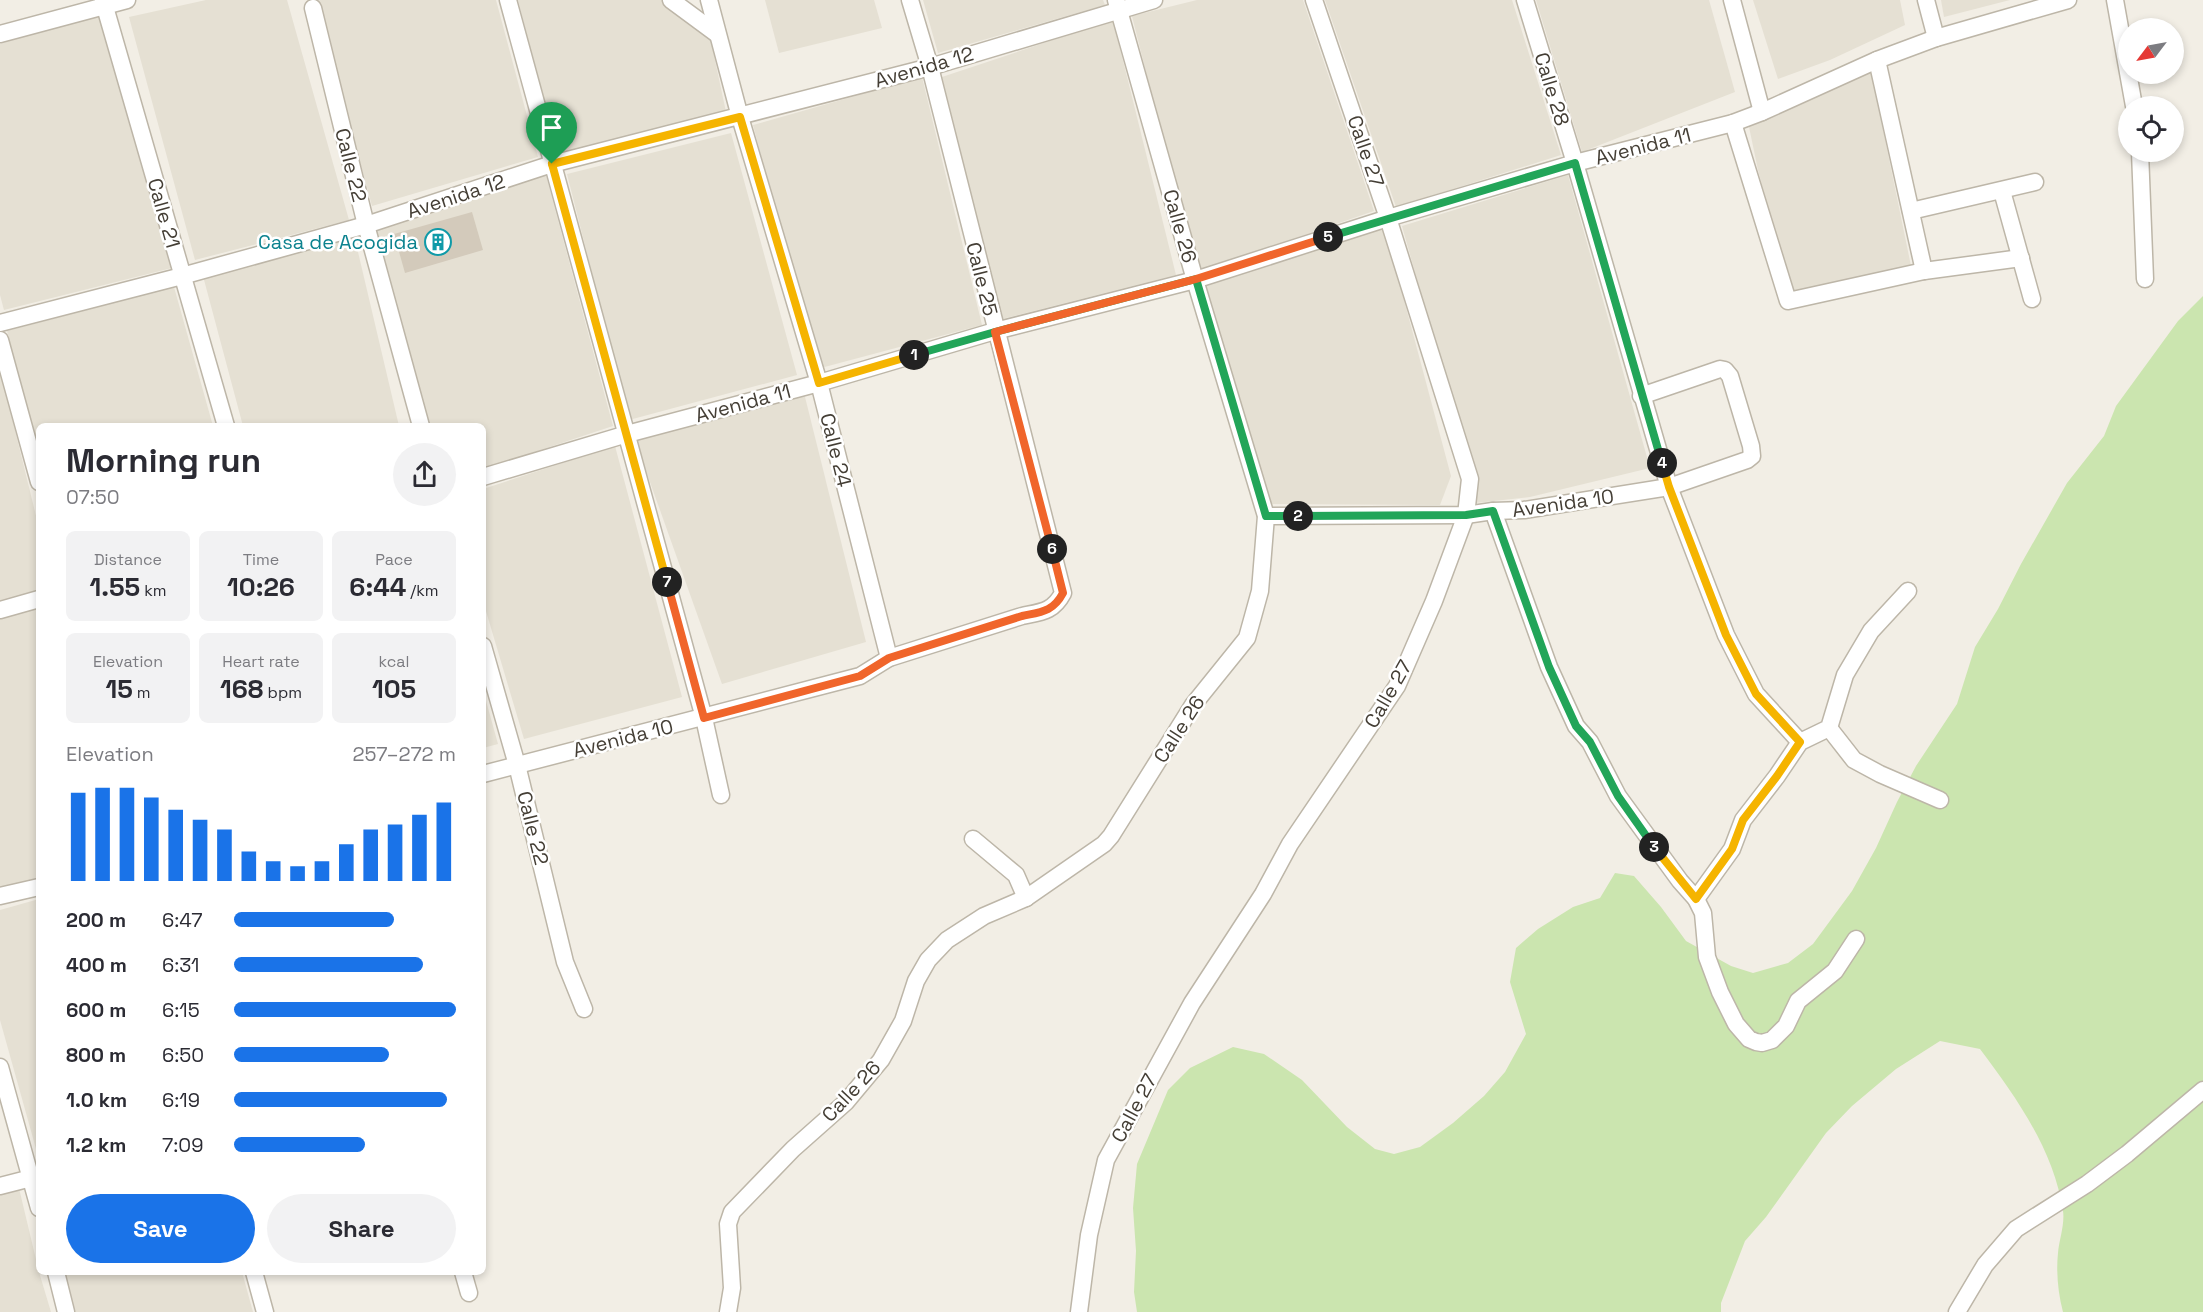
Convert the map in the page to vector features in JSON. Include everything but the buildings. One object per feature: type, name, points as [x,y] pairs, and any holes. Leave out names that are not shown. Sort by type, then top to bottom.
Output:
[{"type":"street","points":[[0,34],[104,3],[127,0]]},
{"type":"street","points":[[508,0],[704,718],[721,795]]},
{"type":"street","points":[[671,0],[717,34]]},
{"type":"street","name":"Calle 24","points":[[709,0],[740,117],[819,383],[889,658]]},
{"type":"street","name":"Calle 25","points":[[910,0],[930,67],[995,332],[1028,450],[1063,593]]},
{"type":"street","name":"Avenida 12","points":[[0,323],[183,276],[366,225],[552,164],[930,67],[1118,5],[1154,0]]},
{"type":"street","name":"Calle 27","points":[[1079,1312],[1089,1235],[1106,1160],[1192,1003],[1263,894],[1290,844],[1397,686],[1434,601],[1466,515],[1470,479],[1388,218],[1314,0]]},
{"type":"street","name":"Calle 28","points":[[1525,0],[1669,487],[1726,635],[1756,694],[1800,742]]},
{"type":"street","points":[[1732,0],[1762,112]]},
{"type":"street","points":[[1926,0],[1936,38]]},
{"type":"street","name":"Avenida 11","points":[[486,476],[627,434],[1196,279],[1388,218],[1575,163],[1733,123],[1877,60],[1936,38],[2068,0]]},
{"type":"street","points":[[2115,0],[2132,96]]},
{"type":"street","name":"Calle 21","points":[[104,3],[225,423]]},
{"type":"street","name":"Calle 26","points":[[728,1312],[732,1288],[728,1224],[732,1212],[793,1149],[846,1102],[881,1060],[903,1021],[916,981],[928,960],[947,940],[984,916],[1026,898],[1104,844],[1193,705],[1247,638],[1260,591],[1266,516],[1118,5]]},
{"type":"street","name":"Calle 22","points":[[313,8],[366,225],[420,423]]},
{"type":"street","points":[[1877,60],[1924,271]]},
{"type":"street","points":[[1733,123],[1788,301],[1924,271],[2021,258]]},
{"type":"street","points":[[2140,162],[2145,279]]},
{"type":"street","points":[[1911,211],[2035,182]]},
{"type":"street","points":[[2002,191],[2032,299]]},
{"type":"street","points":[[0,340],[36,471]]},
{"type":"street","name":"Avenida 10","points":[[1266,516],[1466,515],[1524,510],[1669,487],[1747,460],[1752,456],[1752,446],[1730,376],[1725,370],[1720,369],[1641,396]]},
{"type":"street","points":[[1493,511],[1549,667],[1576,726],[1590,742],[1618,796],[1680,881],[1696,899],[1703,913],[1707,957],[1720,992],[1736,1024],[1749,1039],[1762,1043],[1772,1040],[1786,1026],[1798,1001],[1835,970],[1856,939]]},
{"type":"street","points":[[1696,899],[1732,849],[1743,820],[1800,742],[1828,728],[1845,675],[1871,631],[1908,591]]},
{"type":"street","name":"Avenida 10","points":[[486,773],[860,676],[889,658],[1044,611],[1057,604],[1063,593]]},
{"type":"street","points":[[0,610],[36,600]]},
{"type":"street","name":"Calle 22","points":[[486,656],[517,765],[564,962],[584,1009]]},
{"type":"street","points":[[1828,728],[1854,760],[1940,800]]},
{"type":"street","points":[[973,839],[1016,875],[1026,898]]},
{"type":"street","points":[[0,896],[36,887]]},
{"type":"street","points":[[0,1066],[35,1177],[0,1186]]},
{"type":"street","points":[[1957,1312],[1985,1265],[2016,1229],[2087,1184],[2127,1154],[2203,1090]]},
{"type":"street","points":[[57,1275],[66,1312]]},
{"type":"street","points":[[256,1275],[265,1312]]},
{"type":"street","points":[[464,1275],[469,1293]]},
{"type":"shaded area","points":[[206,0],[287,0],[349,220],[195,260],[129,17]]},
{"type":"shaded area","points":[[316,0],[496,0],[538,157],[372,206]]},
{"type":"shaded area","points":[[518,0],[663,0],[709,32],[726,112],[558,154]]},
{"type":"shaded area","points":[[765,0],[874,0],[882,28],[779,53]]},
{"type":"shaded area","points":[[923,0],[1103,0],[1105,5],[938,53]]},
{"type":"shaded area","points":[[1197,0],[1303,0],[1374,211],[1196,272],[1132,16]]},
{"type":"shaded area","points":[[1325,0],[1512,0],[1561,155],[1396,207]]},
{"type":"shaded area","points":[[1536,0],[1709,0],[1735,92],[1582,152]]},
{"type":"shaded area","points":[[1753,0],[1900,0],[1905,25],[1830,60],[1778,79]]},
{"type":"shaded area","points":[[1941,0],[2010,0],[1944,17]]},
{"type":"shaded area","points":[[98,14],[172,268],[4,310],[0,295],[0,44]]},
{"type":"shaded area","points":[[1113,20],[1176,275],[1002,319],[942,77]]},
{"type":"shaded area","points":[[1870,66],[1911,266],[1791,293],[1758,170],[1748,122]]},
{"type":"shaded area","points":[[922,77],[982,325],[817,369],[753,125]]},
{"type":"shaded area","points":[[731,133],[797,375],[629,420],[567,174]]},
{"type":"shaded area","points":[[546,175],[613,426],[486,468],[486,423],[428,423],[374,225]]},
{"type":"shaded area","points":[[1568,175],[1650,468],[1530,497],[1466,504],[1472,476],[1402,226]]},
{"type":"shaded area","points":[[1384,225],[1451,476],[1440,505],[1253,504],[1199,286]]},
{"type":"shaded area","points":[[354,235],[398,423],[242,423],[203,276]]},
{"type":"shaded area","points":[[174,287],[212,423],[36,423],[36,443],[7,331]]},
{"type":"shaded area","points":[[0,369],[36,516],[36,594],[0,603]]},
{"type":"shaded area","points":[[804,393],[866,642],[722,684],[635,440]]},
{"type":"shaded area","points":[[615,446],[682,697],[524,739],[486,611],[486,488]]},
{"type":"shaded area","points":[[36,609],[36,884],[0,894],[0,619]]},
{"type":"shaded area","points":[[486,701],[498,744],[486,747]]},
{"type":"shaded area","points":[[36,900],[36,1149],[0,1020],[0,910]]},
{"type":"shaded area","points":[[18,1184],[36,1259],[36,1275],[40,1275],[51,1312],[0,1312],[0,1189]]},
{"type":"shaded area","points":[[61,1275],[243,1275],[253,1312],[70,1312]]},
{"type":"green space","points":[[2203,296],[2203,1312],[2063,1312],[2057,1268],[2063,1211],[2058,1188],[2042,1146],[2020,1105],[1980,1049],[1940,1041],[1896,1069],[1852,1106],[1826,1133],[1766,1217],[1745,1241],[1721,1303],[1721,1312],[1137,1312],[1134,1292],[1136,1251],[1133,1208],[1137,1164],[1168,1090],[1190,1068],[1233,1047],[1264,1054],[1302,1080],[1347,1127],[1375,1149],[1394,1154],[1420,1147],[1453,1123],[1484,1096],[1505,1072],[1526,1034],[1510,982],[1516,948],[1538,929],[1573,907],[1600,898],[1615,873],[1634,876],[1686,941],[1731,966],[1753,973],[1788,963],[1813,944],[1852,891],[1916,766],[1957,704],[1975,647],[2067,483],[2104,436],[2116,406],[2178,321]]},
{"type":"place","name":"Casa de Acogida","points":[[438,242]]},
{"type":"route","points":[[552,164],[704,718],[860,676],[889,658],[1044,611],[1057,604],[1063,593],[1028,450],[995,332],[1196,279],[1388,218],[1575,163],[1669,487],[1726,635],[1756,694],[1800,742],[1743,820],[1732,849],[1696,899],[1655,848],[1618,796],[1590,742],[1576,726],[1549,667],[1493,511],[1466,515],[1266,516],[1196,279],[1062,314],[995,332],[819,383],[740,117],[552,164]]}]
